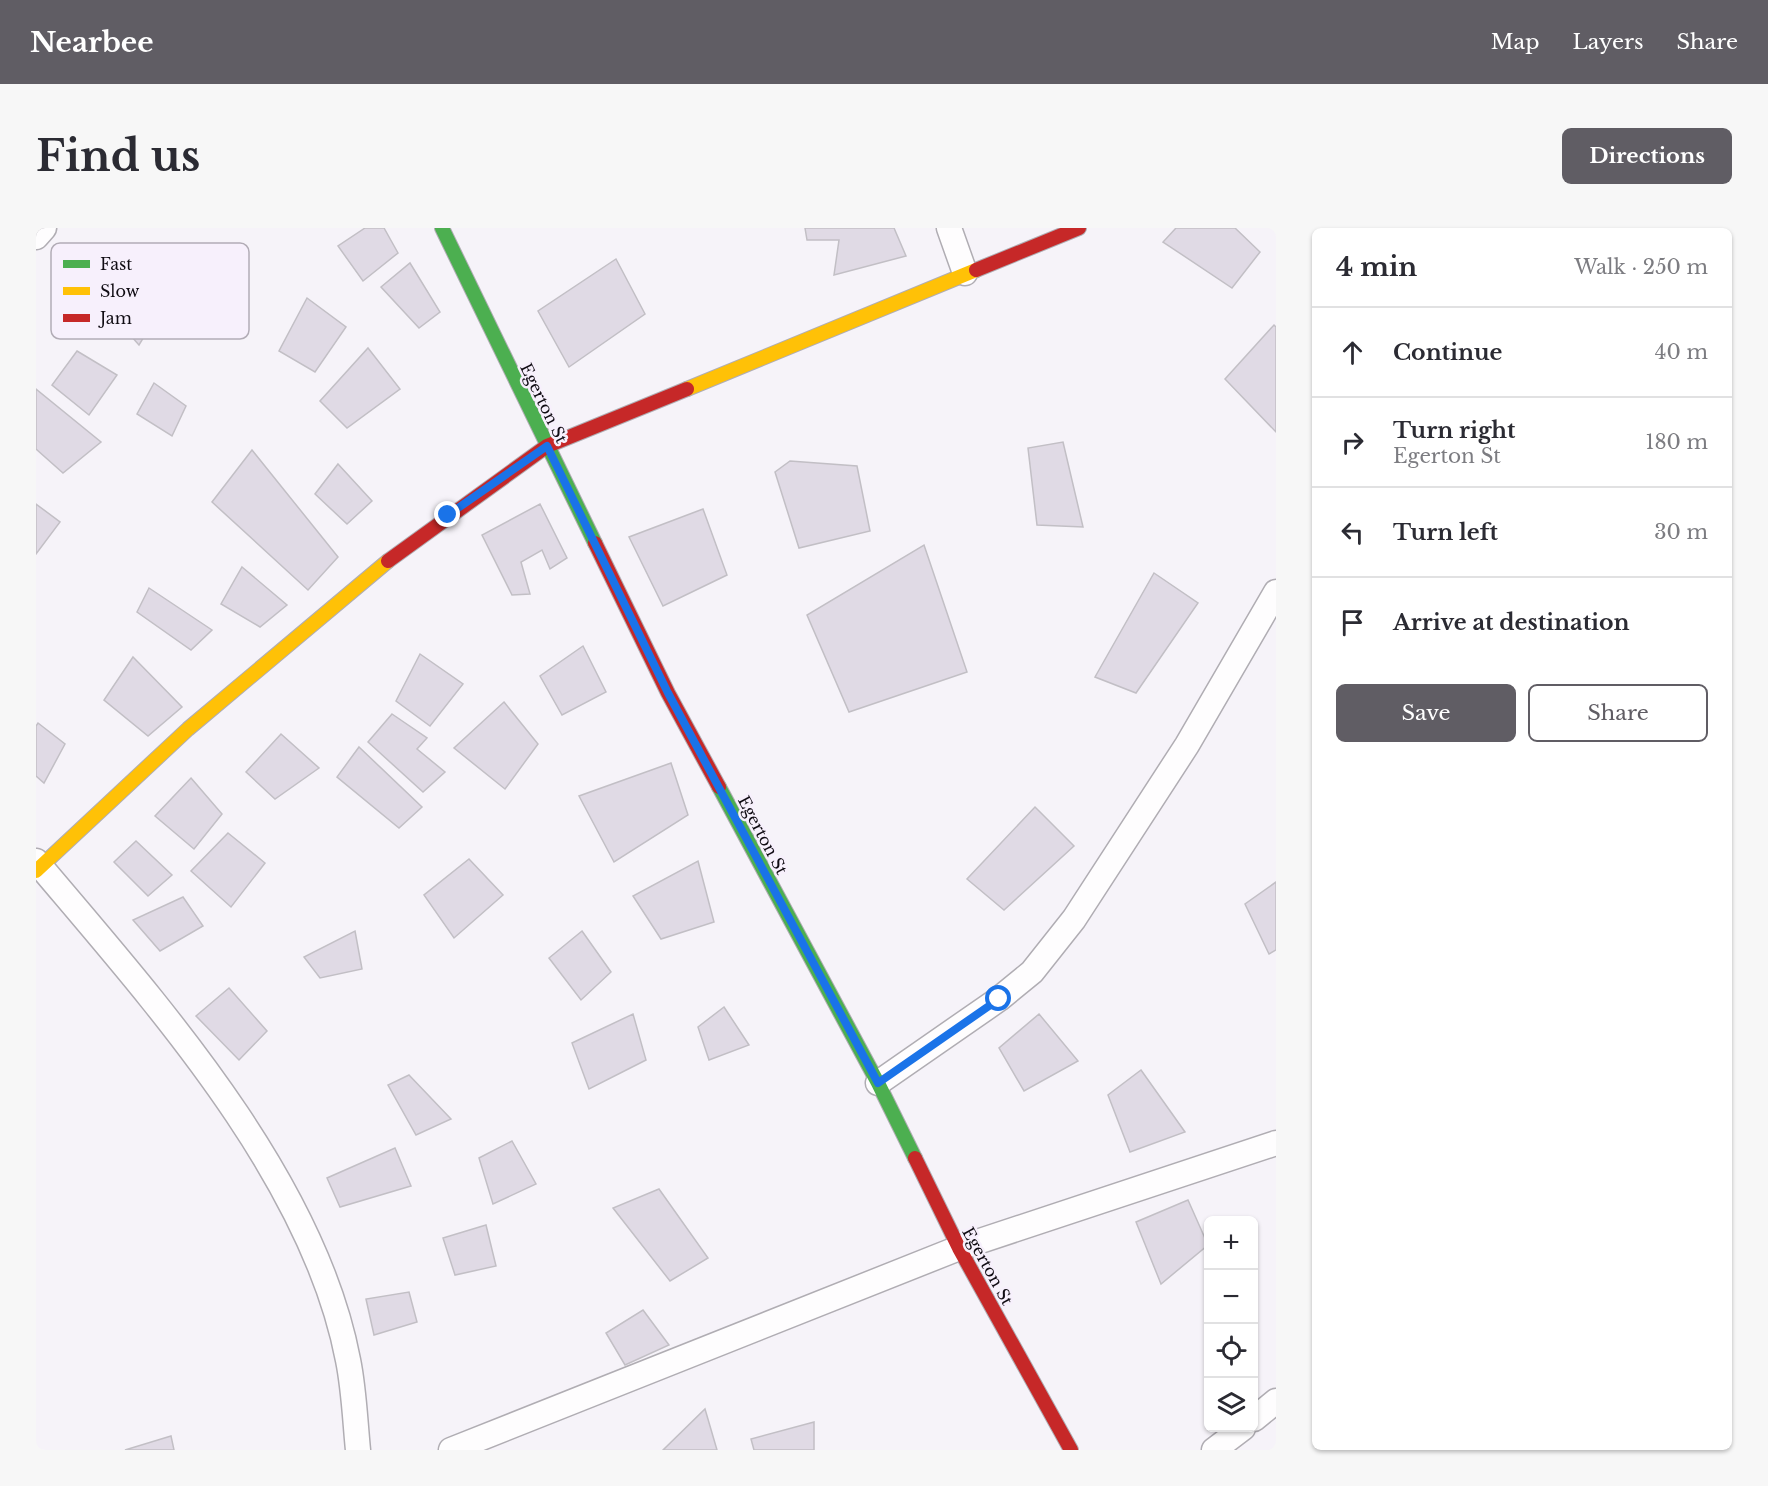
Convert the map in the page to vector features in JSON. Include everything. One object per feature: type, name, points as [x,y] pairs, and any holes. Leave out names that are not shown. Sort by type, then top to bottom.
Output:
[{"type":"street","points":[[36,237],[44,228]]},
{"type":"street","name":"Egerton St","points":[[442,228],[668,693],[878,1083],[959,1248],[1071,1450]]},
{"type":"street","points":[[949,228],[965,273]]},
{"type":"street","points":[[358,1450],[348,1360],[339,1324],[310,1243],[291,1204],[227,1103],[154,1003],[38,867],[188,729],[355,586],[448,515],[547,446],[965,273],[1080,228]]},
{"type":"street","points":[[878,1083],[999,999],[1032,972],[1074,919],[1187,745],[1276,591]]},
{"type":"street","points":[[451,1450],[959,1248],[1276,1143]]},
{"type":"street","points":[[1258,1416],[1276,1401]]},
{"type":"street","points":[[1214,1450],[1238,1432]]},
{"type":"building","points":[[365,228],[384,228],[398,253],[363,281],[338,246]]},
{"type":"building","points":[[805,228],[894,228],[906,256],[834,275],[839,240],[807,240]]},
{"type":"building","points":[[1176,228],[1235,228],[1260,252],[1232,288],[1163,242]]},
{"type":"building","points":[[616,259],[645,314],[569,367],[538,311]]},
{"type":"building","points":[[410,263],[440,312],[419,328],[381,287]]},
{"type":"building","points":[[307,298],[346,327],[315,372],[279,351]]},
{"type":"building","points":[[1274,325],[1276,327],[1276,432],[1225,379]]},
{"type":"building","points":[[134,339],[143,339],[139,345]]},
{"type":"building","points":[[368,348],[400,389],[347,428],[320,401]]},
{"type":"building","points":[[77,351],[117,375],[89,415],[52,385]]},
{"type":"building","points":[[154,383],[186,406],[172,436],[137,414]]},
{"type":"building","points":[[36,389],[101,442],[63,473],[36,449]]},
{"type":"building","points":[[1063,442],[1083,527],[1037,525],[1028,448]]},
{"type":"building","points":[[252,450],[338,557],[308,590],[212,502]]},
{"type":"building","points":[[790,461],[857,466],[870,531],[799,548],[775,472]]},
{"type":"building","points":[[338,464],[372,501],[347,524],[315,494]]},
{"type":"building","points":[[36,504],[60,522],[36,554]]},
{"type":"building","points":[[540,504],[567,558],[550,569],[542,550],[521,562],[530,594],[512,595],[482,535]]},
{"type":"building","points":[[703,509],[727,575],[663,606],[629,537]]},
{"type":"building","points":[[924,545],[967,672],[849,712],[807,615]]},
{"type":"building","points":[[242,567],[287,605],[260,627],[221,604]]},
{"type":"building","points":[[1154,573],[1198,603],[1136,693],[1095,677]]},
{"type":"building","points":[[149,588],[212,630],[191,650],[137,612]]},
{"type":"building","points":[[583,646],[606,692],[562,715],[540,676]]},
{"type":"building","points":[[420,654],[463,684],[430,726],[396,701]]},
{"type":"building","points":[[133,657],[182,707],[148,736],[104,700]]},
{"type":"building","points":[[504,702],[538,744],[505,789],[454,748]]},
{"type":"building","points":[[392,714],[427,738],[417,749],[445,772],[423,792],[368,742]]},
{"type":"building","points":[[38,723],[65,744],[44,783],[36,776],[36,726]]},
{"type":"building","points":[[281,734],[319,768],[275,799],[246,772]]},
{"type":"building","points":[[359,747],[422,807],[399,828],[337,777]]},
{"type":"building","points":[[671,763],[688,815],[614,862],[579,796]]},
{"type":"building","points":[[191,778],[222,814],[194,849],[155,816]]},
{"type":"building","points":[[1035,807],[1074,846],[1004,910],[967,879]]},
{"type":"building","points":[[228,833],[265,863],[231,907],[191,871]]},
{"type":"building","points":[[136,841],[172,875],[148,896],[114,862]]},
{"type":"building","points":[[469,859],[503,895],[454,938],[424,895]]},
{"type":"building","points":[[698,861],[714,922],[661,939],[633,896]]},
{"type":"building","points":[[1276,882],[1276,950],[1269,954],[1245,904]]},
{"type":"building","points":[[183,897],[203,926],[160,951],[133,920]]},
{"type":"building","points":[[355,931],[362,969],[320,978],[304,957]]},
{"type":"building","points":[[582,931],[611,972],[581,1000],[549,958]]},
{"type":"building","points":[[229,988],[267,1031],[239,1060],[196,1016]]},
{"type":"building","points":[[724,1007],[749,1045],[709,1060],[698,1027]]},
{"type":"building","points":[[633,1014],[646,1060],[589,1089],[572,1043]]},
{"type":"building","points":[[1039,1014],[1078,1061],[1024,1091],[999,1048]]},
{"type":"building","points":[[1141,1070],[1185,1132],[1130,1152],[1108,1095]]},
{"type":"building","points":[[409,1075],[451,1119],[416,1135],[388,1085]]},
{"type":"building","points":[[512,1141],[536,1184],[493,1204],[479,1158]]},
{"type":"building","points":[[395,1148],[411,1186],[340,1207],[327,1178]]},
{"type":"building","points":[[659,1189],[708,1258],[670,1281],[613,1208]]},
{"type":"building","points":[[1188,1200],[1204,1236],[1204,1248],[1161,1284],[1136,1222]]},
{"type":"building","points":[[486,1225],[496,1266],[455,1275],[443,1238]]},
{"type":"building","points":[[409,1292],[417,1322],[374,1335],[366,1299]]},
{"type":"building","points":[[643,1310],[669,1345],[625,1365],[606,1333]]},
{"type":"building","points":[[705,1409],[717,1450],[663,1450]]},
{"type":"building","points":[[814,1422],[814,1450],[754,1450],[751,1439]]},
{"type":"building","points":[[171,1436],[174,1450],[125,1450]]},
{"type":"traffic: fast","points":[[442,228],[595,543]]},
{"type":"traffic: fast","points":[[719,787],[878,1083],[915,1158]]},
{"type":"traffic: slow","points":[[687,389],[976,270]]},
{"type":"traffic: slow","points":[[36,871],[188,729],[388,561]]},
{"type":"traffic: jam","points":[[976,270],[1079,228]]},
{"type":"traffic: jam","points":[[388,561],[547,446],[687,389]]},
{"type":"traffic: jam","points":[[595,543],[668,693],[719,787]]},
{"type":"traffic: jam","points":[[915,1158],[959,1248],[1071,1450]]},
{"type":"route","points":[[448,515],[547,446],[668,693],[878,1083],[999,999]]}]
